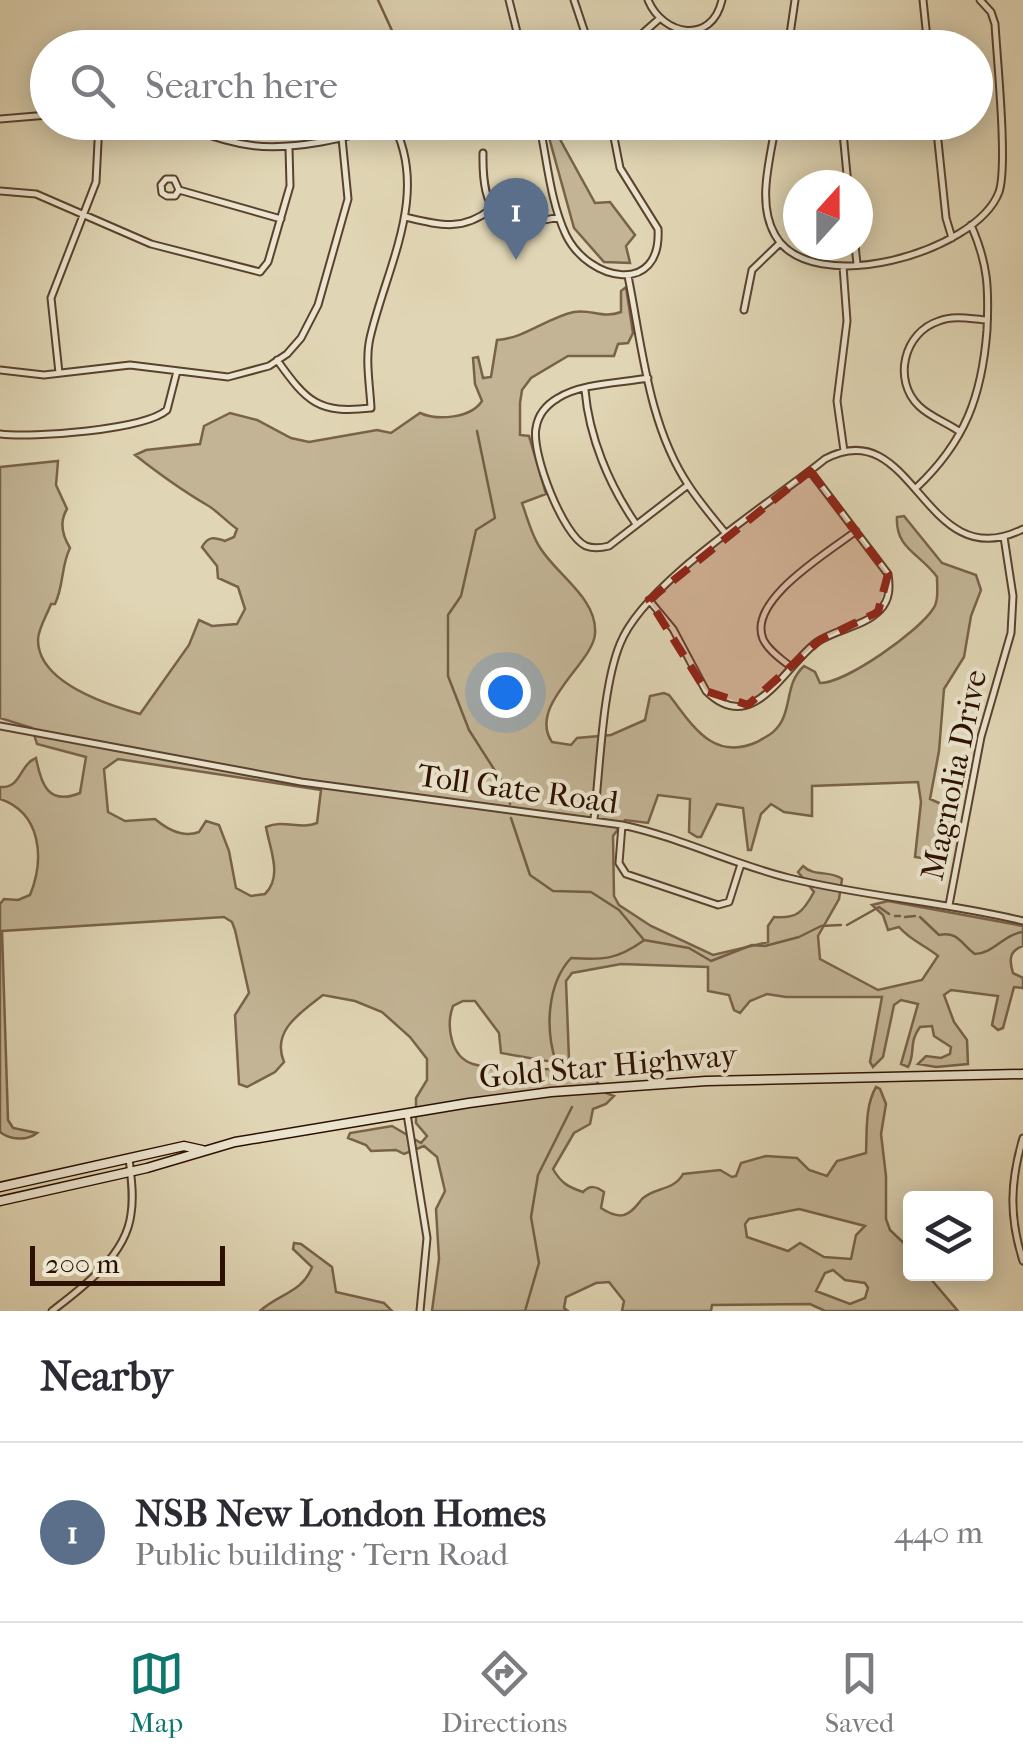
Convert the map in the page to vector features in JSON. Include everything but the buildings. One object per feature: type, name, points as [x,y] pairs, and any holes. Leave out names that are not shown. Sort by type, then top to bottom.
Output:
[{"type":"main road","name":"Gold Star Highway","points":[[0,1188],[184,1146],[202,1150],[551,1092],[671,1083],[1023,1074]]},
{"type":"main road","name":"Gold Star Highway","points":[[0,1201],[130,1172],[193,1156],[202,1150]]},
{"type":"street","points":[[509,0],[516,30]]},
{"type":"street","points":[[574,0],[584,30]]},
{"type":"street","points":[[648,0],[659,18],[678,29],[701,29],[718,16],[722,0]]},
{"type":"street","points":[[791,30],[795,0]]},
{"type":"street","points":[[923,0],[926,30]]},
{"type":"street","points":[[773,140],[765,201],[769,223],[780,243],[802,259],[843,266],[916,254],[952,238],[994,201],[1002,181],[995,24],[980,0]]},
{"type":"street","points":[[646,30],[659,18]]},
{"type":"street","points":[[0,119],[30,116]]},
{"type":"street","points":[[58,373],[51,298],[96,182],[97,140]]},
{"type":"street","points":[[226,140],[242,146],[289,148],[331,140]]},
{"type":"street","points":[[0,370],[58,373],[130,365],[213,376],[242,375],[278,360],[311,322],[346,210],[349,188],[342,140]]},
{"type":"street","points":[[278,360],[302,395],[315,404],[332,410],[371,408],[370,338],[405,216],[407,169],[400,140]]},
{"type":"street","points":[[543,140],[559,217],[582,257],[604,272],[628,276],[651,258],[658,229],[620,168],[615,140]]},
{"type":"street","points":[[844,140],[847,170]]},
{"type":"street","points":[[938,140],[946,218],[952,238]]},
{"type":"street","points":[[0,191],[36,194],[151,244],[260,272],[268,262],[291,176],[289,148]]},
{"type":"street","points":[[482,153],[484,192],[491,209],[515,222],[559,217]]},
{"type":"street","points":[[179,190],[280,219]]},
{"type":"street","points":[[405,216],[456,226],[467,225],[491,209]]},
{"type":"street","points":[[915,488],[961,433],[971,414],[984,367],[986,258],[971,225]]},
{"type":"street","points":[[744,310],[752,270],[780,243]]},
{"type":"street","points":[[857,260],[857,264]]},
{"type":"street","points":[[843,266],[847,320],[837,401],[844,451]]},
{"type":"street","points":[[628,276],[648,378],[664,434],[688,485],[727,535]]},
{"type":"street","points":[[961,433],[920,407],[909,393],[904,360],[922,330],[937,321],[987,320]]},
{"type":"street","points":[[0,434],[38,436],[149,422],[171,402],[177,371]]},
{"type":"street","points":[[648,378],[556,399],[539,416],[534,440],[550,490],[566,524],[584,546],[598,548],[609,546],[688,485]]},
{"type":"street","points":[[584,390],[592,432],[604,463],[636,524]]},
{"type":"street","points":[[594,820],[615,658],[626,629],[649,600],[824,459],[844,451],[866,452],[887,459],[952,529],[978,538],[1004,537],[1023,530]]},
{"type":"street","points":[[649,600],[673,628],[700,684],[714,700],[736,706],[768,695],[820,640],[871,617],[887,600],[888,574],[810,471]]},
{"type":"street","points":[[791,667],[763,641],[760,619],[764,609],[777,593],[856,531]]},
{"type":"street","name":"Magnolia Drive","points":[[949,905],[981,737],[1011,633],[1013,596],[1004,537]]},
{"type":"street","name":"Toll Gate Road","points":[[0,726],[302,782],[622,824],[801,881],[1023,920]]},
{"type":"street","points":[[622,824],[619,863],[626,874],[718,905],[729,902],[741,864]]},
{"type":"street","points":[[407,1114],[427,1238],[420,1311]]},
{"type":"street","points":[[1023,1138],[1011,1184],[1011,1207],[1023,1261]]},
{"type":"street","points":[[52,1311],[89,1281],[125,1236],[132,1214],[129,1158]]},
{"type":"highlighted area","points":[[810,471],[888,574],[878,612],[820,640],[748,705],[706,691],[649,600]]},
{"type":"shaded area","points":[[550,140],[560,140],[595,203],[610,202],[635,235],[626,246],[630,263],[604,262],[574,228]]},
{"type":"shaded area","points":[[626,287],[633,333],[628,343],[618,344],[614,356],[568,356],[531,378],[522,390],[520,435],[529,436],[546,494],[522,503],[539,546],[583,598],[594,621],[592,645],[548,714],[552,742],[571,745],[577,738],[611,735],[645,720],[650,696],[664,693],[715,744],[741,747],[770,734],[782,721],[792,683],[804,666],[815,672],[820,683],[847,675],[898,643],[933,609],[937,577],[900,537],[897,517],[904,516],[942,563],[976,575],[981,590],[971,616],[964,657],[944,689],[930,799],[959,812],[947,862],[915,857],[921,802],[918,782],[812,786],[812,816],[784,812],[771,804],[761,814],[751,850],[743,808],[717,804],[701,837],[697,837],[689,832],[690,799],[658,795],[648,823],[625,820],[613,836],[614,896],[619,905],[651,926],[713,955],[768,942],[768,926],[774,917],[788,917],[803,909],[814,892],[798,872],[803,866],[842,879],[839,899],[818,936],[820,959],[878,990],[922,980],[938,956],[899,927],[888,930],[883,915],[872,905],[888,901],[1023,926],[1023,946],[1015,950],[1011,960],[1013,973],[1023,978],[1023,988],[1014,987],[1003,1028],[998,1030],[992,1025],[998,996],[951,990],[944,995],[954,1022],[967,1040],[968,1064],[936,1067],[918,1064],[926,1056],[941,1058],[950,1054],[951,1047],[934,1036],[932,1026],[920,1027],[908,1067],[901,1064],[918,1004],[901,1000],[894,1005],[883,1057],[873,1067],[870,1062],[882,997],[767,994],[750,1001],[740,1013],[734,1010],[729,995],[708,991],[708,967],[621,964],[572,973],[566,981],[569,1059],[564,1064],[501,1053],[499,1033],[475,1001],[453,1006],[452,1040],[459,1055],[473,1064],[498,1069],[512,1077],[539,1069],[590,1073],[606,1093],[614,1096],[593,1109],[590,1124],[574,1133],[553,1169],[573,1188],[583,1192],[593,1187],[604,1192],[601,1208],[617,1215],[630,1212],[647,1195],[674,1183],[683,1174],[720,1170],[732,1177],[741,1163],[766,1156],[797,1158],[809,1170],[827,1176],[837,1161],[866,1153],[870,1102],[876,1087],[880,1089],[886,1104],[881,1134],[886,1219],[890,1230],[903,1242],[903,1281],[933,1281],[958,1311],[825,1311],[810,1304],[712,1305],[711,1311],[622,1311],[624,1301],[609,1282],[596,1283],[566,1297],[564,1308],[568,1311],[432,1311],[439,1259],[436,1209],[445,1191],[437,1157],[424,1146],[404,1154],[396,1150],[371,1151],[348,1138],[350,1133],[392,1126],[421,1143],[427,1136],[416,1123],[416,1098],[427,1080],[427,1059],[382,1012],[355,1001],[323,995],[297,1016],[285,1032],[281,1041],[284,1062],[275,1072],[247,1087],[239,1084],[235,1015],[249,993],[235,930],[224,917],[2,931],[8,1120],[13,1128],[37,1133],[18,1138],[0,1132],[0,904],[4,899],[18,900],[30,895],[38,852],[31,826],[14,806],[0,799],[0,787],[16,781],[36,758],[40,776],[53,794],[60,797],[80,793],[86,757],[37,744],[32,728],[0,718],[0,467],[58,461],[56,485],[67,509],[62,528],[70,548],[58,597],[39,631],[41,655],[49,668],[77,690],[140,714],[189,645],[199,620],[212,626],[237,624],[245,609],[238,587],[218,578],[217,566],[202,547],[212,538],[225,541],[234,537],[237,529],[135,455],[146,450],[200,444],[204,426],[230,413],[309,442],[377,430],[391,433],[420,413],[445,417],[462,414],[482,401],[475,384],[473,358],[478,357],[483,378],[491,377],[497,340],[517,336],[574,312],[621,312],[621,291]],"holes":[[[118,759],[321,790],[317,823],[266,827],[274,862],[273,879],[265,894],[251,896],[236,888],[219,825],[206,821],[193,834],[170,830],[155,819],[125,821],[108,812],[104,769]],[[799,1209],[865,1226],[856,1235],[851,1259],[824,1257],[800,1243],[788,1251],[747,1237],[745,1224],[749,1219]],[[833,1270],[845,1280],[865,1283],[865,1298],[850,1304],[816,1291],[825,1273]]]},
{"type":"shaded area","points":[[294,1243],[332,1267],[336,1292],[384,1303],[392,1311],[260,1311],[308,1276],[312,1267],[293,1249]]},
{"type":"waterway","points":[[378,0],[392,30]]},
{"type":"waterway","points":[[477,431],[495,518],[476,530],[461,596],[448,615],[448,676],[469,730],[506,788],[510,804]]},
{"type":"waterway","points":[[511,818],[530,875],[553,891],[591,892],[619,910],[644,940],[689,948],[711,961],[752,945],[765,946],[821,926],[841,925]]},
{"type":"waterway","points":[[847,925],[879,907],[889,914]]},
{"type":"waterway","points":[[895,916],[900,916]]},
{"type":"waterway","points":[[905,917],[915,916]]},
{"type":"waterway","points":[[920,917],[939,935],[955,937],[975,954],[1023,932]]},
{"type":"waterway","points":[[556,1062],[550,1035],[550,1007],[563,969],[571,958],[609,957],[643,941]]},
{"type":"waterway","points":[[525,1311],[539,1263],[531,1217],[538,1175],[572,1107]]},
{"type":"place","name":"NSB New London Homes","points":[[516,260]]}]
